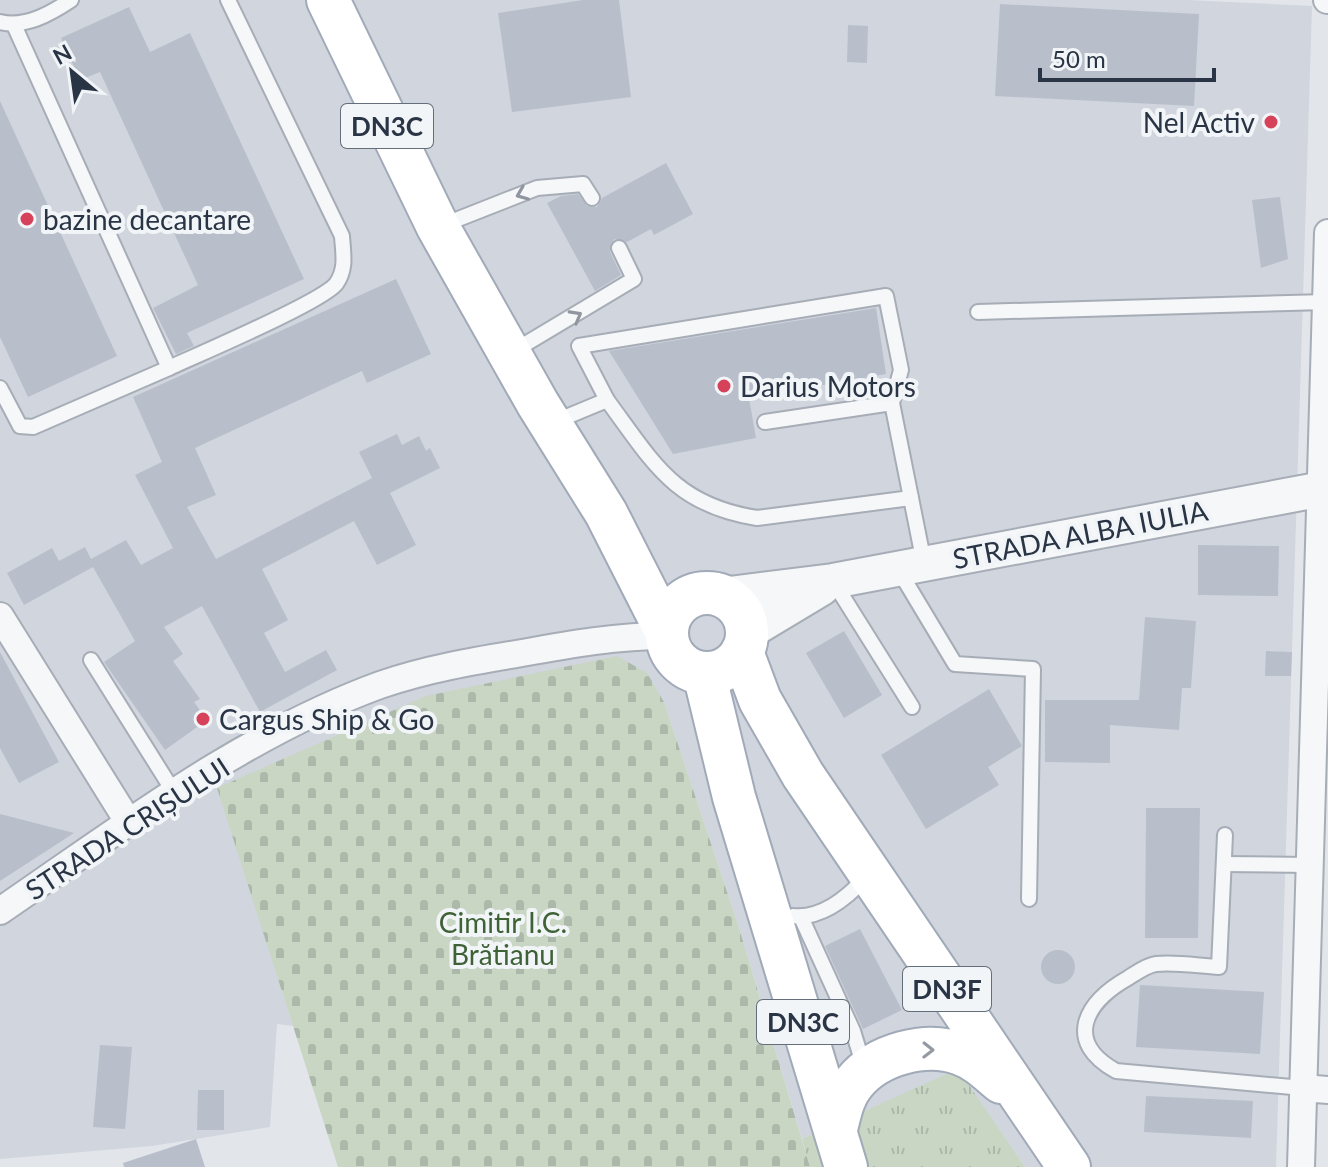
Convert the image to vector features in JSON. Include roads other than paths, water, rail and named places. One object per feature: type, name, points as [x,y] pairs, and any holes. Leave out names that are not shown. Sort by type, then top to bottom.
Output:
[{"type":"main road","name":"DN3C","points":[[328,0],[438,227],[508,354],[606,513],[702,650],[734,797],[786,916],[841,1148]]},
{"type":"main road","name":"DN3C","points":[[606,513],[658,564],[715,594]]},
{"type":"main road","points":[[715,594],[740,610],[702,650],[674,608],[684,600],[715,594]]},
{"type":"main road","name":"DN3F","points":[[702,650],[803,775],[1069,1167]]},
{"type":"main road","points":[[841,1148],[843,1102],[853,1084],[866,1071],[910,1050],[959,1053],[977,1062],[1026,1104]]},
{"type":"street","points":[[1301,1167],[1316,1089],[1309,865],[1324,488],[1328,233]]},
{"type":"street","name":"STRADA ALBA IULIA","points":[[715,594],[833,581],[1324,488]]},
{"type":"street","name":"STRADA ALBA IULIA","points":[[702,650],[833,581]]},
{"type":"street","points":[[0,616],[129,823]]},
{"type":"street","name":"STRADA CRIȘULUI","points":[[0,911],[129,823],[254,746],[315,715],[405,677],[586,641],[702,650]]},
{"type":"lane","points":[[71,0],[31,21],[7,24],[169,368]]},
{"type":"lane","points":[[0,388],[20,426],[33,427],[169,368],[312,300],[335,285],[345,266],[336,224],[228,0]]},
{"type":"lane","points":[[438,227],[537,188],[583,184],[592,198]]},
{"type":"lane","points":[[508,354],[634,279],[619,248]]},
{"type":"lane","points":[[911,498],[757,518],[731,514],[686,495],[654,463],[607,400],[579,346],[886,296],[901,370],[892,403],[911,498],[911,566],[955,664],[1033,669],[1029,899]]},
{"type":"lane","points":[[978,312],[1326,302]]},
{"type":"lane","points":[[550,423],[607,400]]},
{"type":"lane","points":[[765,422],[892,403]]},
{"type":"lane","points":[[833,581],[912,707]]},
{"type":"lane","points":[[91,660],[175,794]]},
{"type":"lane","points":[[1225,835],[1219,967],[1154,964],[1138,972],[1095,1002],[1086,1018],[1086,1039],[1095,1059],[1116,1071],[1316,1089]]},
{"type":"lane","points":[[1224,864],[1309,865]]},
{"type":"lane","points":[[866,1071],[853,1031],[786,916],[817,914],[835,904],[869,873]]},
{"type":"place","name":"Nel Activ","points":[[1271,122]]},
{"type":"place","name":"bazine decantare","points":[[27,219]]},
{"type":"place","name":"Darius Motors","points":[[724,386]]},
{"type":"place","name":"Cargus Ship & Go","points":[[203,719]]},
{"type":"park label","name":"Cimitir I.C. Brătianu","points":[[503,938]]}]
